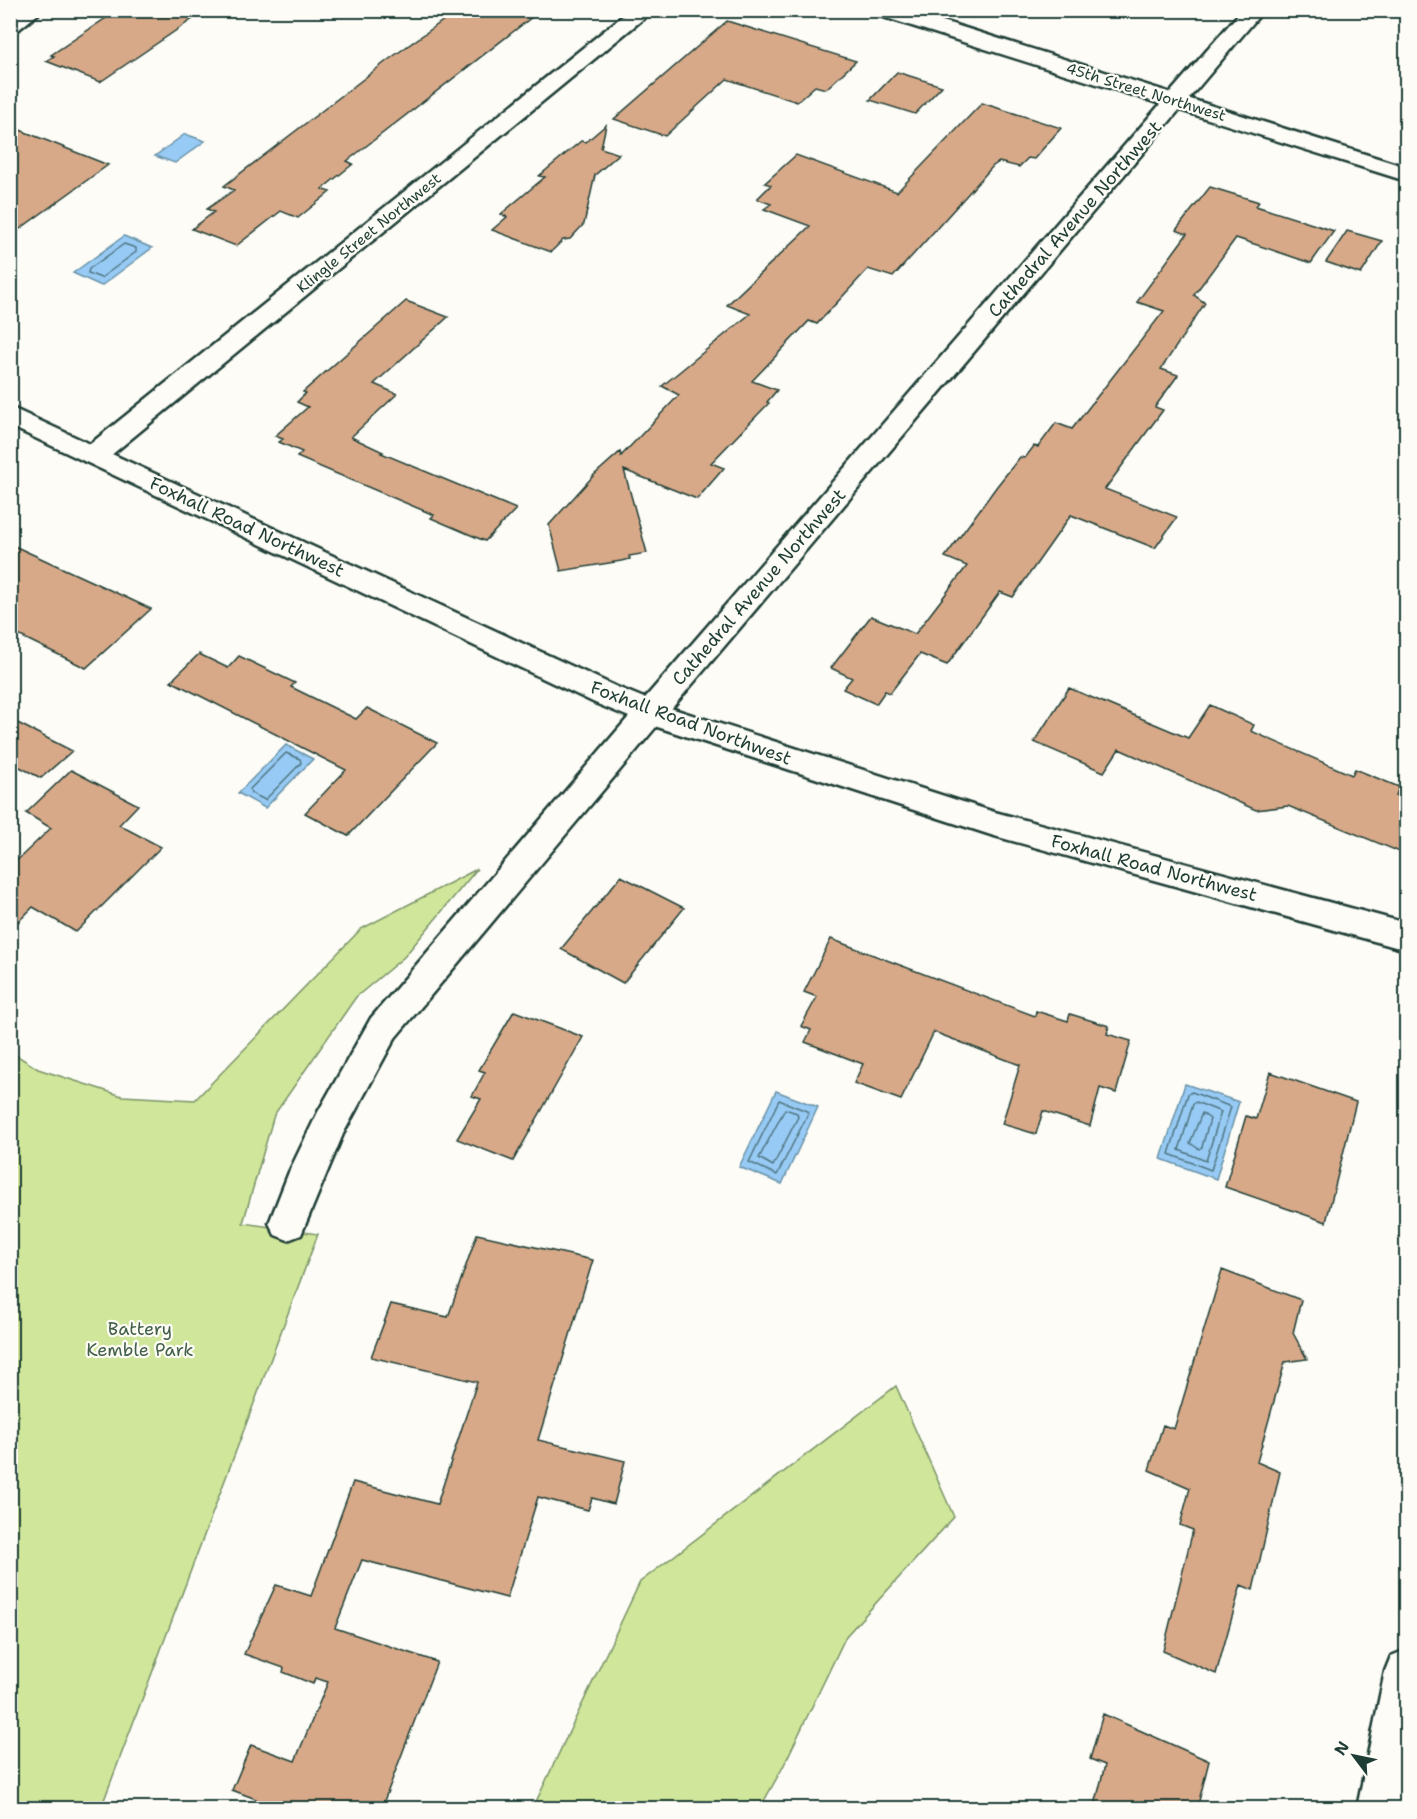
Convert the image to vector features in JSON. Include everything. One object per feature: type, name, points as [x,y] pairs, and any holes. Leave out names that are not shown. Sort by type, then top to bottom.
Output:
[{"type":"street","points":[[10,25],[33,10]]},
{"type":"street","name":"Klingle Street Northwest","points":[[94,455],[645,10]]},
{"type":"street","name":"45th Street Northwest","points":[[885,10],[1407,174]]},
{"type":"street","name":"Cathedral Avenue Northwest","points":[[288,1223],[303,1176],[357,1071],[383,1028],[650,712],[1254,10]]},
{"type":"street","name":"Foxhall Road Northwest","points":[[10,415],[585,685],[650,712],[980,819],[1407,937]]},
{"type":"street","points":[[1379,1809],[1407,1671]]},
{"type":"green space","name":"Battery Kemble Park","points":[[477,869],[404,957],[356,997],[274,1115],[243,1223],[318,1234],[101,1808],[11,1808],[10,1051],[38,1069],[122,1096],[195,1100],[361,929]]},
{"type":"green space","points":[[896,1386],[954,1517],[846,1636],[783,1767],[760,1808],[533,1808],[640,1582]]},
{"type":"water","points":[[185,134],[205,141],[175,163],[155,156]]},
{"type":"water","points":[[124,236],[152,248],[101,286],[73,273]]},
{"type":"water","points":[[286,745],[313,759],[265,808],[238,793]]},
{"type":"water","points":[[1185,1084],[1239,1102],[1216,1179],[1161,1159]]},
{"type":"water","points":[[776,1091],[818,1107],[782,1184],[739,1167]]},
{"type":"building","points":[[118,10],[206,10],[100,82],[46,61],[54,56],[51,55]]},
{"type":"building","points":[[458,10],[541,10],[347,161],[353,164],[322,189],[330,192],[298,218],[281,211],[236,246],[192,229],[214,212],[207,209],[234,190],[224,186],[388,60]]},
{"type":"building","points":[[727,21],[856,61],[826,89],[815,86],[797,102],[727,79],[665,136],[614,119]]},
{"type":"building","points":[[897,72],[942,86],[915,114],[870,100]]},
{"type":"building","points":[[982,103],[1061,128],[1034,159],[1028,158],[1019,167],[999,162],[993,166],[893,277],[868,269],[817,324],[809,321],[752,381],[777,390],[767,402],[769,403],[711,463],[724,468],[697,499],[624,470],[647,553],[629,556],[630,559],[621,561],[561,571],[549,525],[594,475],[620,452],[621,456],[679,395],[662,386],[750,314],[727,305],[810,226],[764,209],[771,204],[757,199],[771,185],[765,183],[796,155],[897,192]]},
{"type":"building","points":[[606,125],[601,148],[619,154],[595,175],[584,224],[570,239],[563,240],[551,252],[492,230],[507,217],[501,214],[545,177],[539,176],[581,141],[586,142]]},
{"type":"building","points":[[10,126],[108,165],[10,236]]},
{"type":"building","points":[[1210,187],[1259,202],[1256,206],[1334,231],[1311,263],[1236,238],[1194,295],[1205,303],[1161,369],[1178,375],[1155,407],[1163,410],[1105,489],[1177,517],[1155,548],[1071,515],[1013,597],[1000,592],[947,665],[920,654],[890,693],[885,691],[876,704],[843,689],[852,678],[831,668],[871,616],[915,634],[967,566],[945,557],[997,486],[1020,457],[1025,458],[1034,446],[1038,447],[1056,423],[1072,429],[1164,311],[1137,302],[1187,234],[1176,230]]},
{"type":"building","points":[[1347,231],[1382,241],[1361,274],[1326,262]]},
{"type":"building","points":[[406,301],[448,317],[374,384],[397,394],[351,437],[383,452],[381,453],[516,509],[485,541],[431,518],[434,515],[297,457],[302,452],[279,442],[283,439],[275,436],[308,407],[297,402],[306,393],[303,392]]},
{"type":"building","points":[[10,544],[151,609],[86,668],[10,631]]},
{"type":"building","points":[[199,654],[228,668],[239,656],[295,683],[291,687],[356,719],[367,708],[437,743],[348,836],[305,813],[346,770],[171,681]]},
{"type":"building","points":[[1069,688],[1188,738],[1210,705],[1254,725],[1251,731],[1352,775],[1355,769],[1399,787],[1396,795],[1407,800],[1407,855],[1288,806],[1256,810],[1119,749],[1104,772],[1034,742]]},
{"type":"building","points":[[10,719],[72,751],[41,778],[10,762]]},
{"type":"building","points":[[71,770],[138,805],[119,825],[161,847],[76,932],[33,907],[10,930],[10,867],[51,828],[26,813]]},
{"type":"building","points":[[621,876],[684,908],[623,983],[561,949]]},
{"type":"building","points":[[831,939],[1035,1016],[1036,1011],[1068,1021],[1070,1014],[1109,1026],[1107,1034],[1131,1041],[1116,1093],[1100,1088],[1090,1126],[1043,1111],[1036,1134],[1002,1124],[1020,1065],[934,1032],[901,1100],[854,1083],[863,1064],[805,1042],[811,1030],[801,1026],[817,997],[804,992]]},
{"type":"building","points":[[514,1011],[583,1037],[513,1161],[457,1139],[481,1099],[472,1096],[485,1072],[479,1070]]},
{"type":"building","points":[[1270,1072],[1356,1102],[1326,1222],[1225,1187],[1246,1116],[1256,1119]]},
{"type":"building","points":[[477,1234],[593,1260],[538,1440],[625,1461],[614,1504],[592,1498],[588,1510],[538,1497],[507,1598],[362,1560],[335,1628],[437,1662],[381,1809],[252,1809],[256,1799],[232,1790],[251,1745],[295,1761],[328,1682],[315,1678],[313,1684],[283,1672],[284,1668],[244,1654],[276,1585],[311,1596],[353,1482],[437,1504],[477,1382],[371,1357],[391,1304],[448,1317]]},
{"type":"building","points":[[1222,1270],[1301,1300],[1293,1333],[1307,1359],[1285,1362],[1257,1462],[1280,1472],[1253,1590],[1241,1585],[1216,1674],[1163,1651],[1193,1530],[1180,1525],[1190,1488],[1149,1470],[1163,1425],[1174,1429]]},
{"type":"building","points":[[1103,1714],[1209,1761],[1197,1809],[1094,1809],[1105,1765],[1090,1759]]}]
